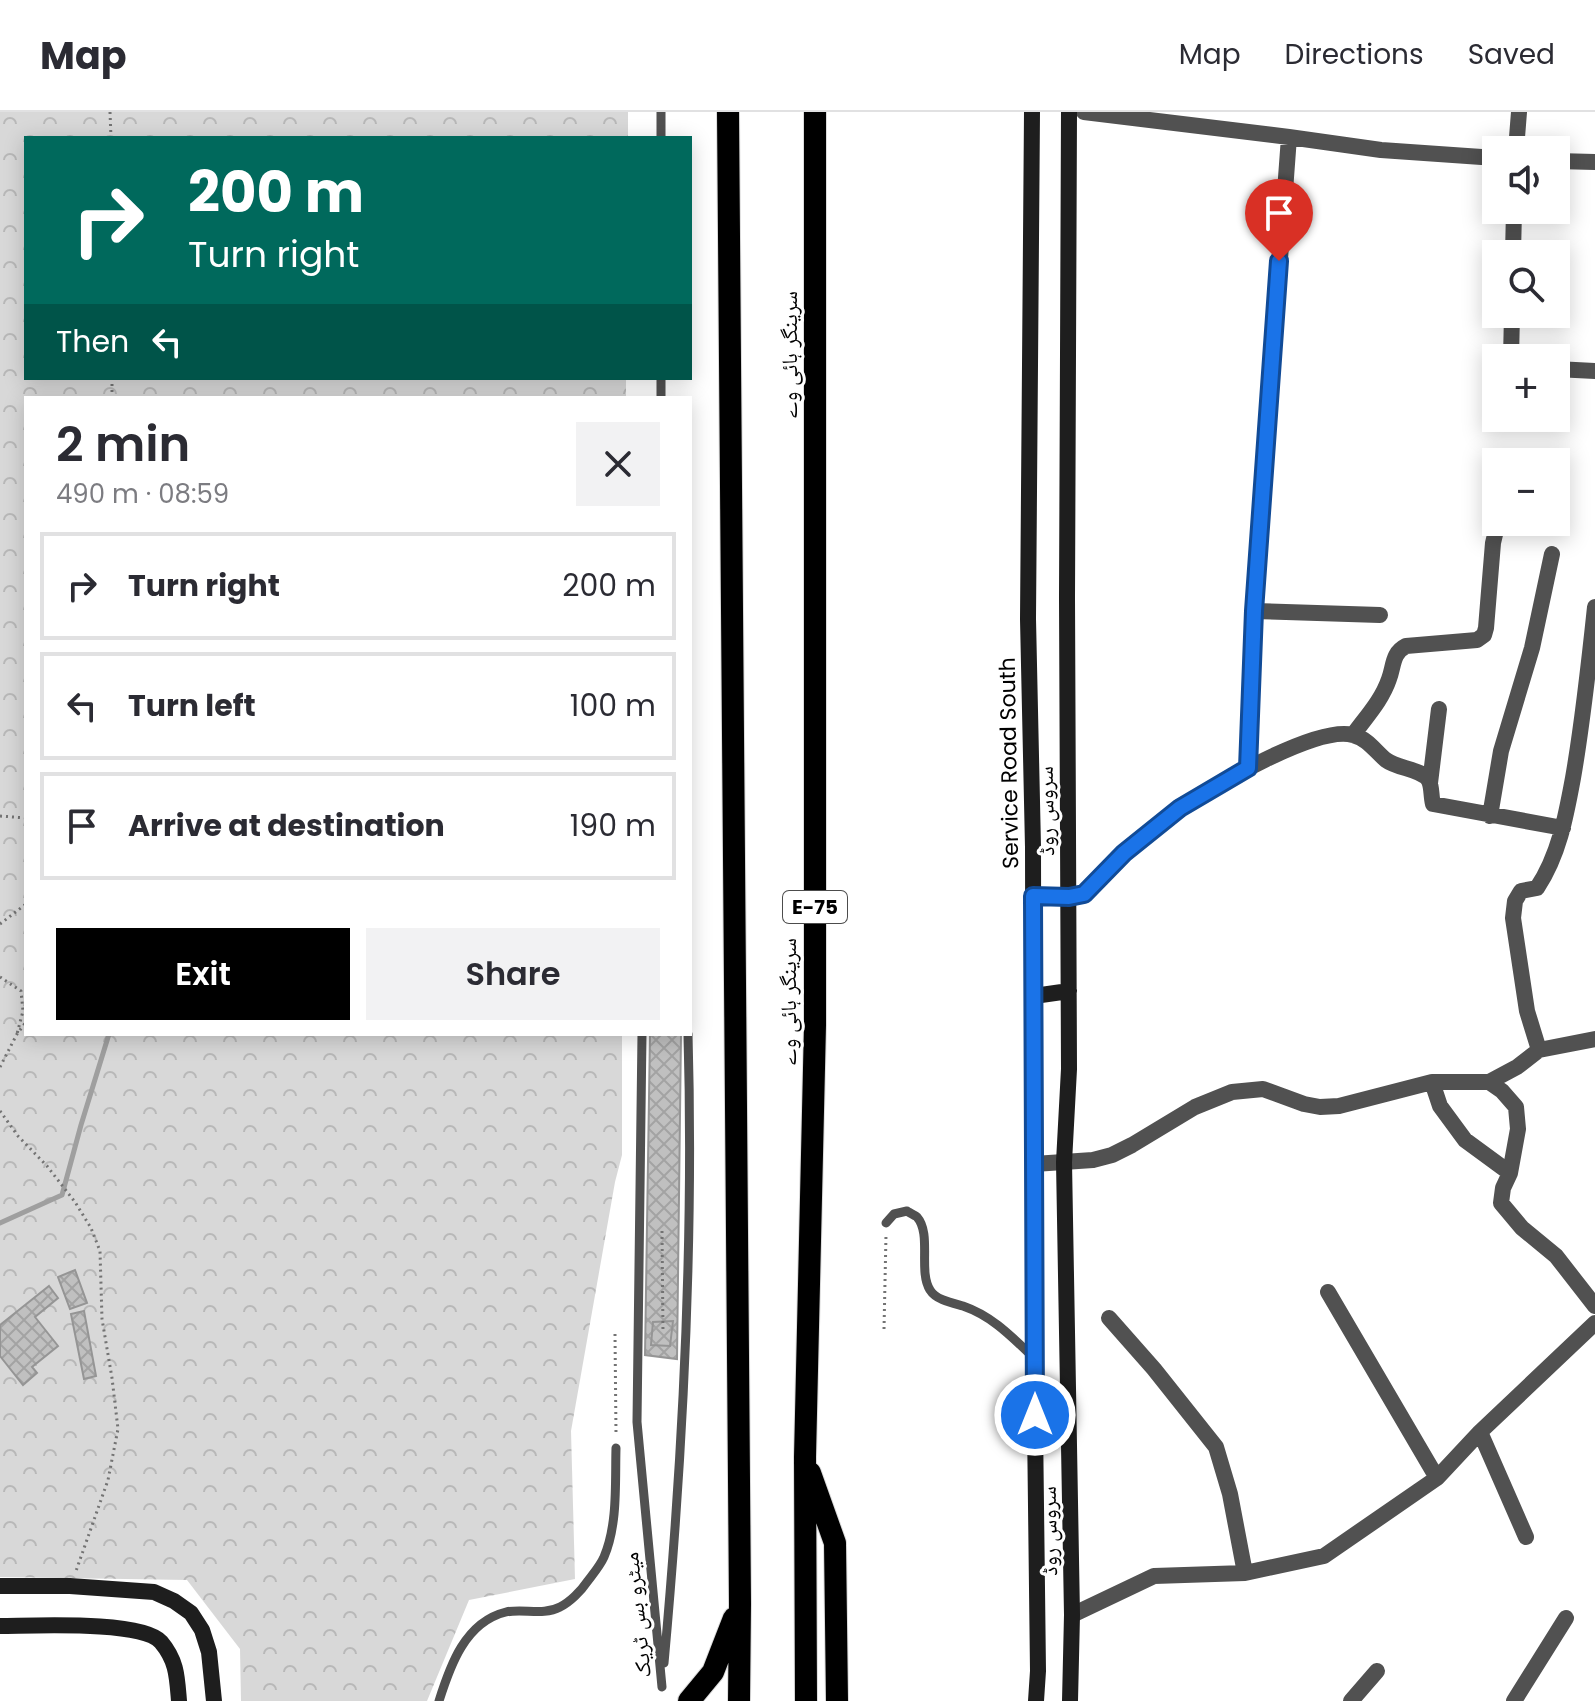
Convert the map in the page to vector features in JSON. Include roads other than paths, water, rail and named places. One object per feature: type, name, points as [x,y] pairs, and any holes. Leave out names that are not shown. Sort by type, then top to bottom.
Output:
[{"type":"highway","points":[[728,112],[739,1701]]},
{"type":"highway","name":"سرینگر ہائی وے","points":[[806,1701],[805,1457],[815,1025],[815,112]]},
{"type":"highway","points":[[805,1457],[835,1543],[837,1701]]},
{"type":"highway","points":[[689,1701],[713,1672],[740,1604]]},
{"type":"main road","name":"Service Road South","points":[[1032,112],[1028,619],[1034,996],[1036,1701]]},
{"type":"main road","name":"سروس روڈ","points":[[1069,112],[1069,1069],[1064,1162],[1072,1615],[1070,1701]]},
{"type":"main road","points":[[1034,996],[1069,991]]},
{"type":"main road","points":[[0,1586],[70,1586],[154,1592],[174,1601],[191,1613],[202,1630],[209,1652],[214,1701]]},
{"type":"main road","points":[[0,1626],[105,1626],[135,1630],[159,1639],[176,1666],[179,1701]]},
{"type":"street","points":[[1084,112],[1381,150],[1482,157]]},
{"type":"street","points":[[1517,136],[1519,112]]},
{"type":"street","points":[[1248,768],[1254,611],[1289,137]]},
{"type":"street","points":[[1570,161],[1595,162]]},
{"type":"street","points":[[1570,370],[1595,371]]},
{"type":"street","points":[[1353,735],[1382,696],[1399,650],[1406,646],[1477,640],[1484,635],[1495,536]]},
{"type":"street","points":[[1490,816],[1501,751],[1532,648],[1552,554]]},
{"type":"street","points":[[1539,1050],[1527,1011],[1513,918],[1515,901],[1521,891],[1537,888],[1547,873],[1563,828],[1578,750],[1595,607]]},
{"type":"street","points":[[1254,611],[1380,615]]},
{"type":"street","points":[[1439,709],[1430,783],[1433,804],[1563,828]]},
{"type":"street","points":[[1033,896],[1069,897],[1084,894],[1124,853],[1180,808],[1248,768],[1320,737],[1353,735],[1369,743],[1397,767],[1421,773],[1430,783]]},
{"type":"street","points":[[1034,1164],[1093,1160],[1112,1155],[1195,1107],[1232,1092],[1263,1089],[1304,1104],[1339,1106],[1432,1082],[1489,1082],[1517,1067],[1539,1050],[1595,1039]]},
{"type":"street","points":[[1432,1082],[1440,1106],[1465,1140],[1510,1173]]},
{"type":"street","points":[[1489,1082],[1516,1107],[1518,1129],[1501,1203],[1522,1228],[1556,1256],[1595,1306]]},
{"type":"street","points":[[1328,1292],[1437,1478]]},
{"type":"street","points":[[1109,1318],[1216,1447],[1230,1494],[1245,1573]]},
{"type":"street","points":[[1072,1615],[1154,1576],[1245,1573],[1324,1556],[1437,1478],[1480,1432],[1595,1323]]},
{"type":"street","points":[[1480,1432],[1526,1537]]},
{"type":"street","points":[[1514,1701],[1566,1618]]},
{"type":"street","points":[[1351,1701],[1377,1671]]},
{"type":"lane","points":[[661,112],[661,136]]},
{"type":"lane","name":"میٹرو بس ٹریک","points":[[642,1036],[637,1422],[662,1687],[677,1519],[683,1397],[691,1125],[688,1036]]},
{"type":"lane","points":[[886,1223],[894,1214],[907,1211],[917,1217],[922,1228],[930,1291],[942,1300],[983,1314],[1035,1359]]},
{"type":"lane","points":[[439,1701],[447,1676],[468,1635],[482,1623],[506,1612],[560,1608],[581,1590],[604,1558],[613,1521],[616,1448]]},
{"type":"waterway","points":[[0,1223],[62,1195],[108,1036]]}]
